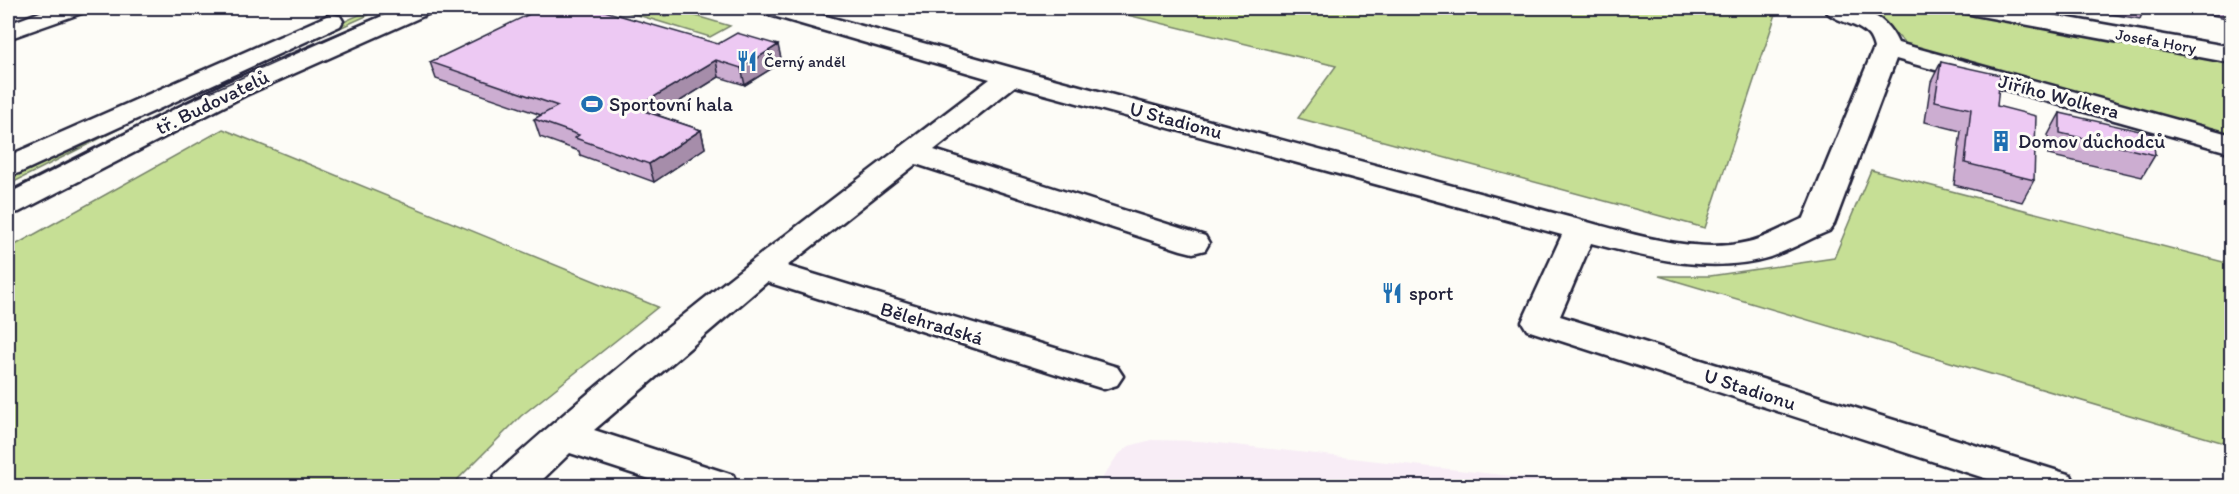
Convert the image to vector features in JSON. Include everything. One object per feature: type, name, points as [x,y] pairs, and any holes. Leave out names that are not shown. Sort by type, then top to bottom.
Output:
[{"type":"street","points":[[8,32],[73,8]]},
{"type":"street","name":"tř. Budovatelů","points":[[8,167],[362,8]]},
{"type":"street","name":"tř. Budovatelů","points":[[8,206],[236,89],[421,8]]},
{"type":"street","name":"U Stadionu","points":[[772,8],[1010,76],[1580,230],[1659,250],[1706,253],[1750,252],[1818,224],[1887,48]]},
{"type":"street","points":[[1836,8],[1860,18],[1880,31],[1887,48]]},
{"type":"street","name":"Josefa Hory","points":[[1975,8],[2232,55]]},
{"type":"street","name":"Jiřího Wolkera","points":[[1887,48],[2232,144]]},
{"type":"street","points":[[510,486],[700,318],[1010,76]]},
{"type":"street","points":[[913,153],[1193,243]]},
{"type":"street","name":"U Stadionu","points":[[1580,230],[1540,322],[2056,486]]},
{"type":"street","name":"Bělehradská","points":[[760,269],[1104,376]]},
{"type":"street","points":[[565,435],[718,486]]},
{"type":"shaded area","points":[[1151,440],[1200,441],[1538,479],[1538,486],[1097,486],[1117,456],[1129,446]]},
{"type":"green space","points":[[374,8],[384,8],[144,116],[8,185],[8,179],[37,163]]},
{"type":"green space","points":[[634,8],[665,16],[686,13],[730,26],[710,37],[618,9]]},
{"type":"green space","points":[[1099,8],[1778,8],[1705,228],[1298,118],[1336,66]]},
{"type":"green space","points":[[1854,8],[1957,8],[2231,58],[2231,137],[1908,46],[1883,21]]},
{"type":"green space","points":[[223,129],[658,307],[521,416],[451,486],[8,486],[8,249]]},
{"type":"green space","points":[[1871,170],[2231,264],[2231,445],[1659,276],[1710,276],[1834,258]]},
{"type":"building","name":"Sportovní hala","points":[[542,8],[594,8],[718,44],[737,33],[778,45],[741,68],[716,60],[635,108],[701,130],[649,164],[575,138],[579,135],[534,119],[558,106],[430,62]]},
{"type":"building","points":[[2106,8],[2140,8],[2142,14]]},
{"type":"building","points":[[2232,8],[2232,13],[2205,9]]},
{"type":"building","points":[[1941,62],[2000,75],[1997,106],[2036,116],[2034,180],[1965,163],[1971,109],[1935,101]]},
{"type":"building","points":[[2060,113],[2153,134],[2155,155],[2060,133]]},
{"type":"tram line","points":[[8,193],[174,108],[397,8]]},
{"type":"place","name":"Černý anděl","points":[[747,61]]},
{"type":"place","name":"Sportovní hala","points":[[592,104]]},
{"type":"place","name":"Domov důchodců","points":[[2001,141]]},
{"type":"place","name":"sport","points":[[1392,293]]}]
